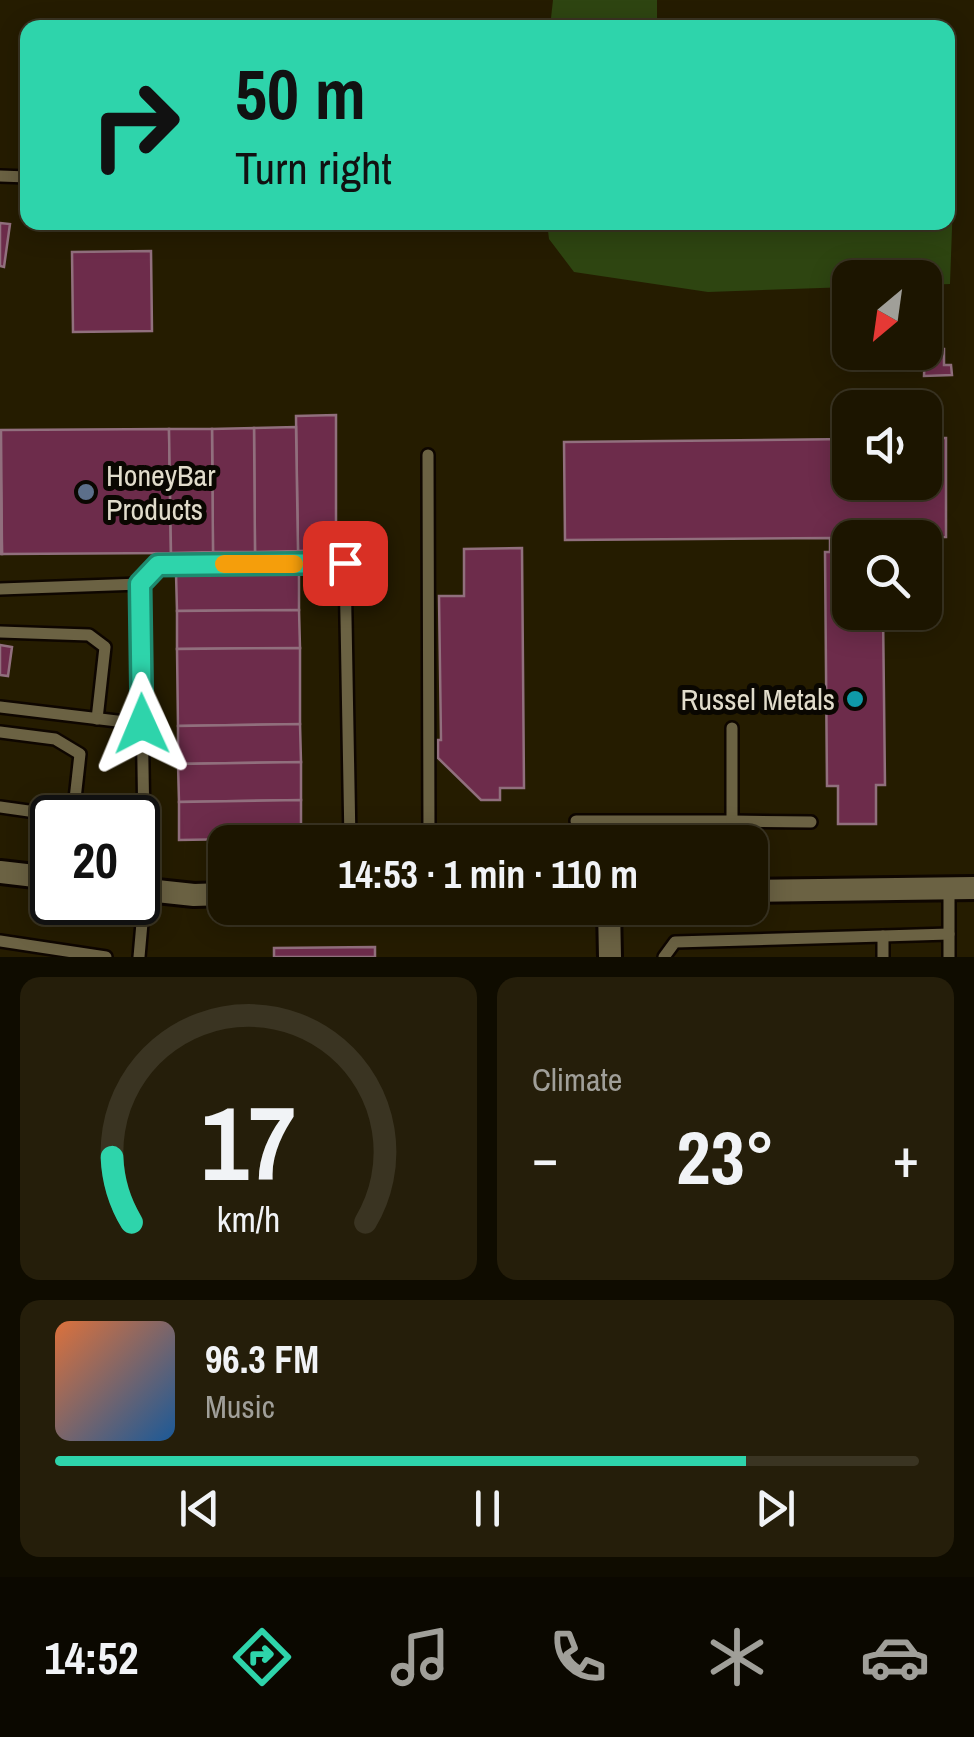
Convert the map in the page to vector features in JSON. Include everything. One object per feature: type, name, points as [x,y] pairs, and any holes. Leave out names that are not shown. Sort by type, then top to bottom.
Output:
[{"type":"street","points":[[0,872],[30,875]]},
{"type":"street","points":[[768,891],[974,888]]},
{"type":"street","points":[[160,891],[208,895]]},
{"type":"street","points":[[610,925],[610,957]]},
{"type":"lane","points":[[428,454],[428,825]]},
{"type":"lane","points":[[141,795],[140,584],[158,565],[345,563],[350,825]]},
{"type":"lane","points":[[0,589],[140,584]]},
{"type":"lane","points":[[0,632],[89,635],[105,647],[97,718]]},
{"type":"lane","points":[[0,706],[142,724]]},
{"type":"lane","points":[[732,728],[732,825]]},
{"type":"lane","points":[[0,732],[55,739],[80,754],[77,795]]},
{"type":"lane","points":[[0,807],[30,811]]},
{"type":"lane","points":[[576,820],[812,822]]},
{"type":"lane","points":[[949,888],[949,957]]},
{"type":"lane","points":[[139,957],[140,925]]},
{"type":"lane","points":[[664,957],[676,942],[949,934]]},
{"type":"lane","points":[[883,936],[883,957]]},
{"type":"lane","points":[[0,941],[106,957]]},
{"type":"green space","points":[[553,0],[657,0],[657,20],[551,20]]},
{"type":"green space","points":[[548,230],[952,230],[950,284],[942,284],[942,260],[832,260],[832,288],[708,292],[574,272],[549,239]]},
{"type":"building","points":[[0,223],[10,224],[4,267],[0,266]]},
{"type":"building","points":[[151,251],[152,331],[73,332],[72,252]]},
{"type":"building","points":[[944,349],[944,365],[951,365],[952,375],[924,376],[924,370],[942,370]]},
{"type":"building","points":[[336,415],[336,550],[298,551],[296,416]]},
{"type":"building","points":[[296,427],[298,551],[255,552],[254,428]]},
{"type":"building","points":[[254,428],[255,552],[213,552],[212,429]]},
{"type":"building","name":"HoneyBar Products","points":[[169,429],[171,553],[2,554],[1,430]]},
{"type":"building","points":[[169,429],[212,429],[213,552],[171,553]]},
{"type":"building","points":[[0,430],[2,554],[0,554]]},
{"type":"building","name":"Russel Metals","points":[[942,438],[946,438],[946,537],[942,537],[942,520],[832,520],[832,630],[883,630],[885,785],[876,785],[876,824],[838,824],[838,786],[827,786],[825,552],[830,552],[830,538],[565,540],[564,442],[832,439],[832,500],[942,500]]},
{"type":"building","points":[[522,548],[524,788],[500,788],[500,800],[481,800],[438,758],[439,596],[464,596],[464,549]]},
{"type":"building","points":[[299,572],[299,610],[177,611],[176,573]]},
{"type":"building","points":[[299,610],[300,648],[177,649],[177,611]]},
{"type":"building","points":[[0,645],[12,647],[8,676],[0,675]]},
{"type":"building","points":[[300,648],[300,724],[178,726],[177,649]]},
{"type":"building","points":[[300,724],[301,762],[178,764],[178,726]]},
{"type":"building","points":[[301,762],[301,800],[179,802],[178,764]]},
{"type":"building","points":[[301,800],[301,825],[208,825],[208,840],[179,840],[179,802]]},
{"type":"building","points":[[375,947],[375,957],[274,957],[274,948]]},
{"type":"slow traffic","points":[[224,564],[294,564]]},
{"type":"place","name":"HoneyBar Products","points":[[86,492]]},
{"type":"place","name":"Russel Metals","points":[[855,699]]},
{"type":"route","points":[[142,724],[140,584],[158,565],[345,563]]}]
